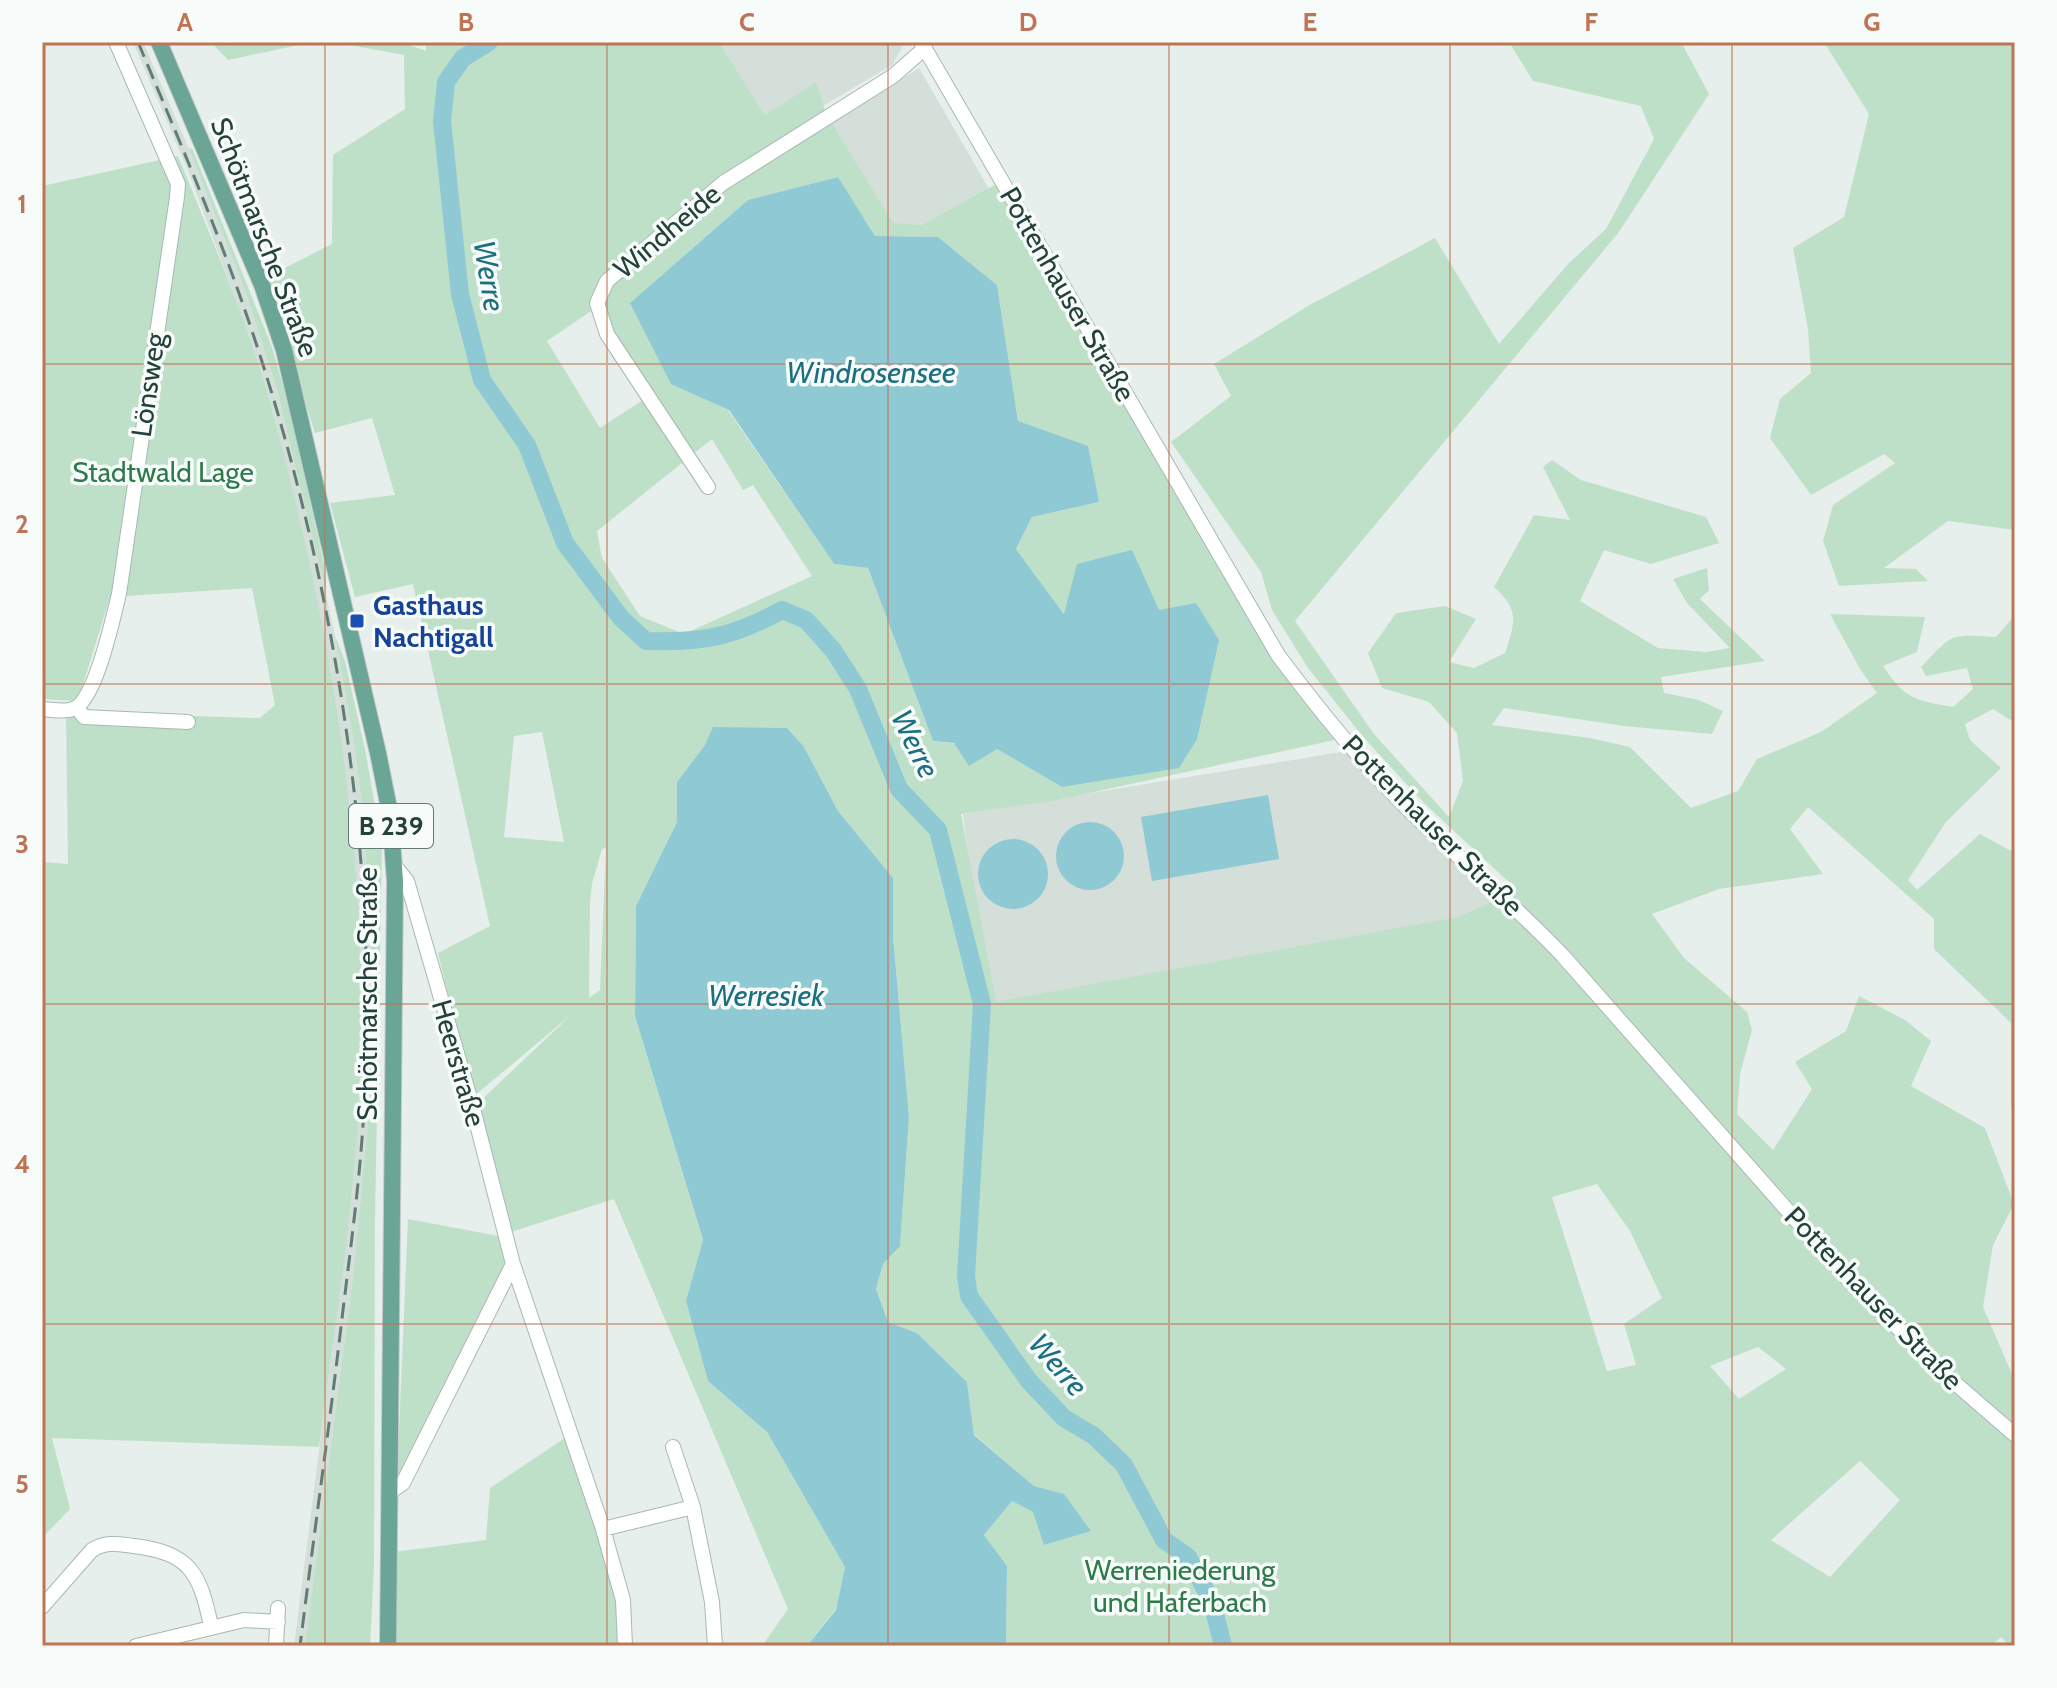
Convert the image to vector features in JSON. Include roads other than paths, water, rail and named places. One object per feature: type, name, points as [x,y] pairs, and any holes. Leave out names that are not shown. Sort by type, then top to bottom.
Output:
[{"type":"main road","name":"Schötmarsche Straße","points":[[159,42],[262,285],[284,350],[300,407],[390,813],[395,866],[388,1646]]},
{"type":"street","name":"Lönsweg","points":[[77,708],[99,671],[119,594],[178,184],[116,42]]},
{"type":"street","name":"Windheide","points":[[708,487],[607,334],[597,303],[607,281],[723,183],[893,76],[923,45]]},
{"type":"street","name":"Pottenhauser Straße","points":[[923,45],[1278,655],[1319,709],[1360,759],[1410,811],[1519,910],[1563,956],[1849,1280],[1948,1377],[2015,1435]]},
{"type":"street","points":[[42,709],[77,708],[84,717],[188,722]]},
{"type":"street","name":"Heerstraße","points":[[395,866],[407,881],[411,893],[513,1264],[603,1529],[623,1600],[625,1646]]},
{"type":"street","points":[[389,1493],[403,1483],[513,1264]]},
{"type":"street","points":[[673,1447],[693,1507],[712,1602],[715,1646]]},
{"type":"street","points":[[603,1529],[693,1507]]},
{"type":"street","points":[[42,1607],[92,1550],[100,1545],[115,1543],[155,1549],[185,1564],[197,1576],[203,1590],[211,1626]]},
{"type":"street","points":[[136,1646],[211,1626],[278,1615],[276,1646]]},
{"type":"water","name":"Windrosensee","points":[[838,177],[875,236],[938,237],[997,285],[1018,421],[1088,446],[1099,502],[1032,517],[1016,549],[1064,614],[1077,564],[1132,550],[1159,610],[1196,603],[1219,640],[1197,739],[1179,768],[1062,787],[997,749],[969,766],[954,743],[933,741],[868,568],[834,564],[729,410],[671,384],[630,303],[748,200]]},
{"type":"water","name":"Werresiek","points":[[713,727],[787,728],[804,747],[838,811],[893,878],[893,936],[909,1117],[900,1246],[883,1264],[876,1289],[888,1322],[917,1333],[967,1382],[974,1435],[1034,1486],[1064,1494],[1091,1531],[1044,1545],[1033,1512],[1012,1501],[984,1535],[1007,1566],[1006,1646],[807,1646],[836,1610],[845,1567],[767,1432],[708,1381],[686,1301],[703,1240],[635,1016],[636,906],[677,822],[677,782],[705,745]]},
{"type":"water","points":[[1268,795],[1279,859],[1152,881],[1141,817]]},
{"type":"water","points":[[1090,822],[1114,832],[1124,856],[1114,880],[1090,890],[1066,880],[1056,856],[1066,832]]},
{"type":"water","points":[[1013,839],[1038,849],[1048,874],[1038,899],[1013,909],[988,899],[978,874],[988,849]]},
{"type":"waterway","name":"Werre","points":[[489,42],[463,58],[446,82],[442,121],[460,294],[482,380],[527,445],[565,543],[621,618],[646,641],[684,641],[717,636],[748,627],[782,610],[806,620],[833,650],[858,689],[899,789],[938,830],[982,1004],[966,1276],[969,1296],[1029,1381],[1064,1418],[1094,1436],[1124,1465],[1164,1540],[1188,1557],[1212,1602],[1223,1646]]},
{"type":"railway","points":[[138,42],[227,260],[281,423],[326,611],[343,707],[355,803],[364,900],[367,995],[364,1117],[333,1394],[300,1646]]},
{"type":"place","name":"Gasthaus Nachtigall","points":[[357,621]]},
{"type":"park label","name":"Stadtwald Lage","points":[[163,472]]},
{"type":"park label","name":"Werreniederung und Haferbach","points":[[1180,1586]]}]
